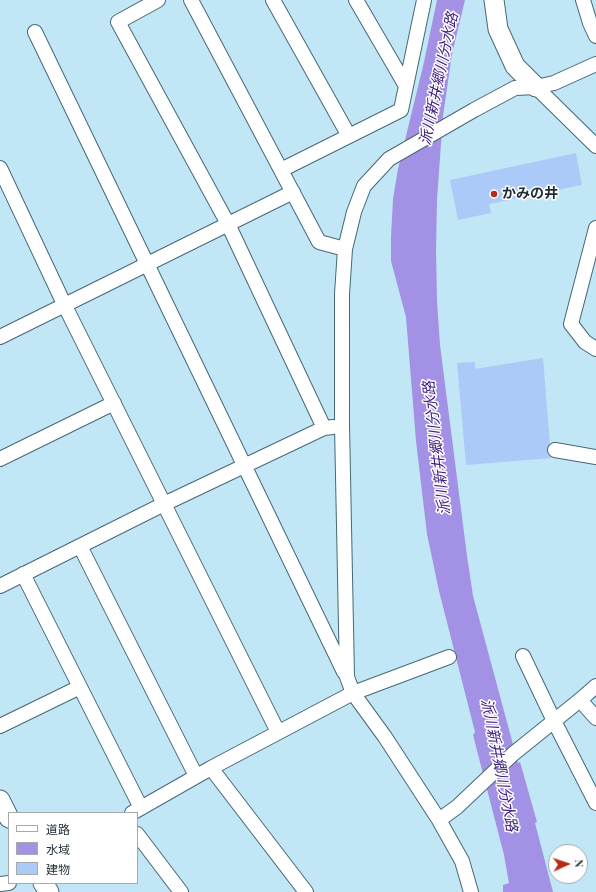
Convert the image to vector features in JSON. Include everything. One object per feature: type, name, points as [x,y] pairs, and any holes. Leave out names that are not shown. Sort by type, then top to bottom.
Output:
[{"type":"street","points":[[158,0],[118,22],[228,224],[324,428]]},
{"type":"street","points":[[191,0],[319,242],[345,249]]},
{"type":"street","points":[[273,0],[349,136]]},
{"type":"street","points":[[356,0],[406,86]]},
{"type":"street","points":[[281,170],[400,110],[424,0]]},
{"type":"street","points":[[494,0],[498,29],[516,66],[596,146]]},
{"type":"street","points":[[583,0],[590,23],[596,36]]},
{"type":"street","points":[[35,32],[146,265],[245,465],[347,677],[353,693],[385,737],[439,820],[462,861],[471,892]]},
{"type":"street","points":[[347,677],[342,425],[342,294],[345,249],[354,212],[364,186],[389,159],[515,88],[536,87],[554,83],[596,64]]},
{"type":"street","points":[[0,168],[65,306],[278,732]]},
{"type":"street","points":[[0,337],[293,192]]},
{"type":"street","points":[[596,228],[571,324],[585,342],[596,349]]},
{"type":"street","points":[[0,459],[114,403]]},
{"type":"street","points":[[0,586],[245,465],[324,428],[342,425]]},
{"type":"street","points":[[555,450],[596,457]]},
{"type":"street","points":[[80,546],[196,776]]},
{"type":"street","points":[[23,574],[80,687],[136,811],[196,776],[353,693],[449,657]]},
{"type":"street","points":[[522,656],[596,803]]},
{"type":"street","points":[[439,820],[458,807],[512,754],[596,686]]},
{"type":"street","points":[[0,726],[80,687]]},
{"type":"street","points":[[580,700],[596,718]]},
{"type":"street","points":[[211,768],[306,892]]},
{"type":"street","points":[[0,800],[8,816]]},
{"type":"street","points":[[138,835],[181,892]]},
{"type":"water","name":"派川新井郷川分水路","points":[[437,0],[465,0],[452,54],[443,116],[437,199],[436,251],[440,345],[473,596],[518,763],[520,762],[537,822],[535,823],[548,873],[548,884],[551,884],[553,892],[503,892],[503,885],[509,883],[504,855],[473,735],[475,732],[439,591],[427,534],[416,441],[406,317],[391,261],[393,199],[398,169],[424,62]]},
{"type":"building","name":"かみの井","points":[[576,153],[582,185],[489,204],[491,213],[458,220],[450,180]]},
{"type":"building","points":[[543,358],[551,458],[466,465],[457,363],[475,362],[475,369]]},
{"type":"place","name":"かみの井","points":[[494,194]]}]
